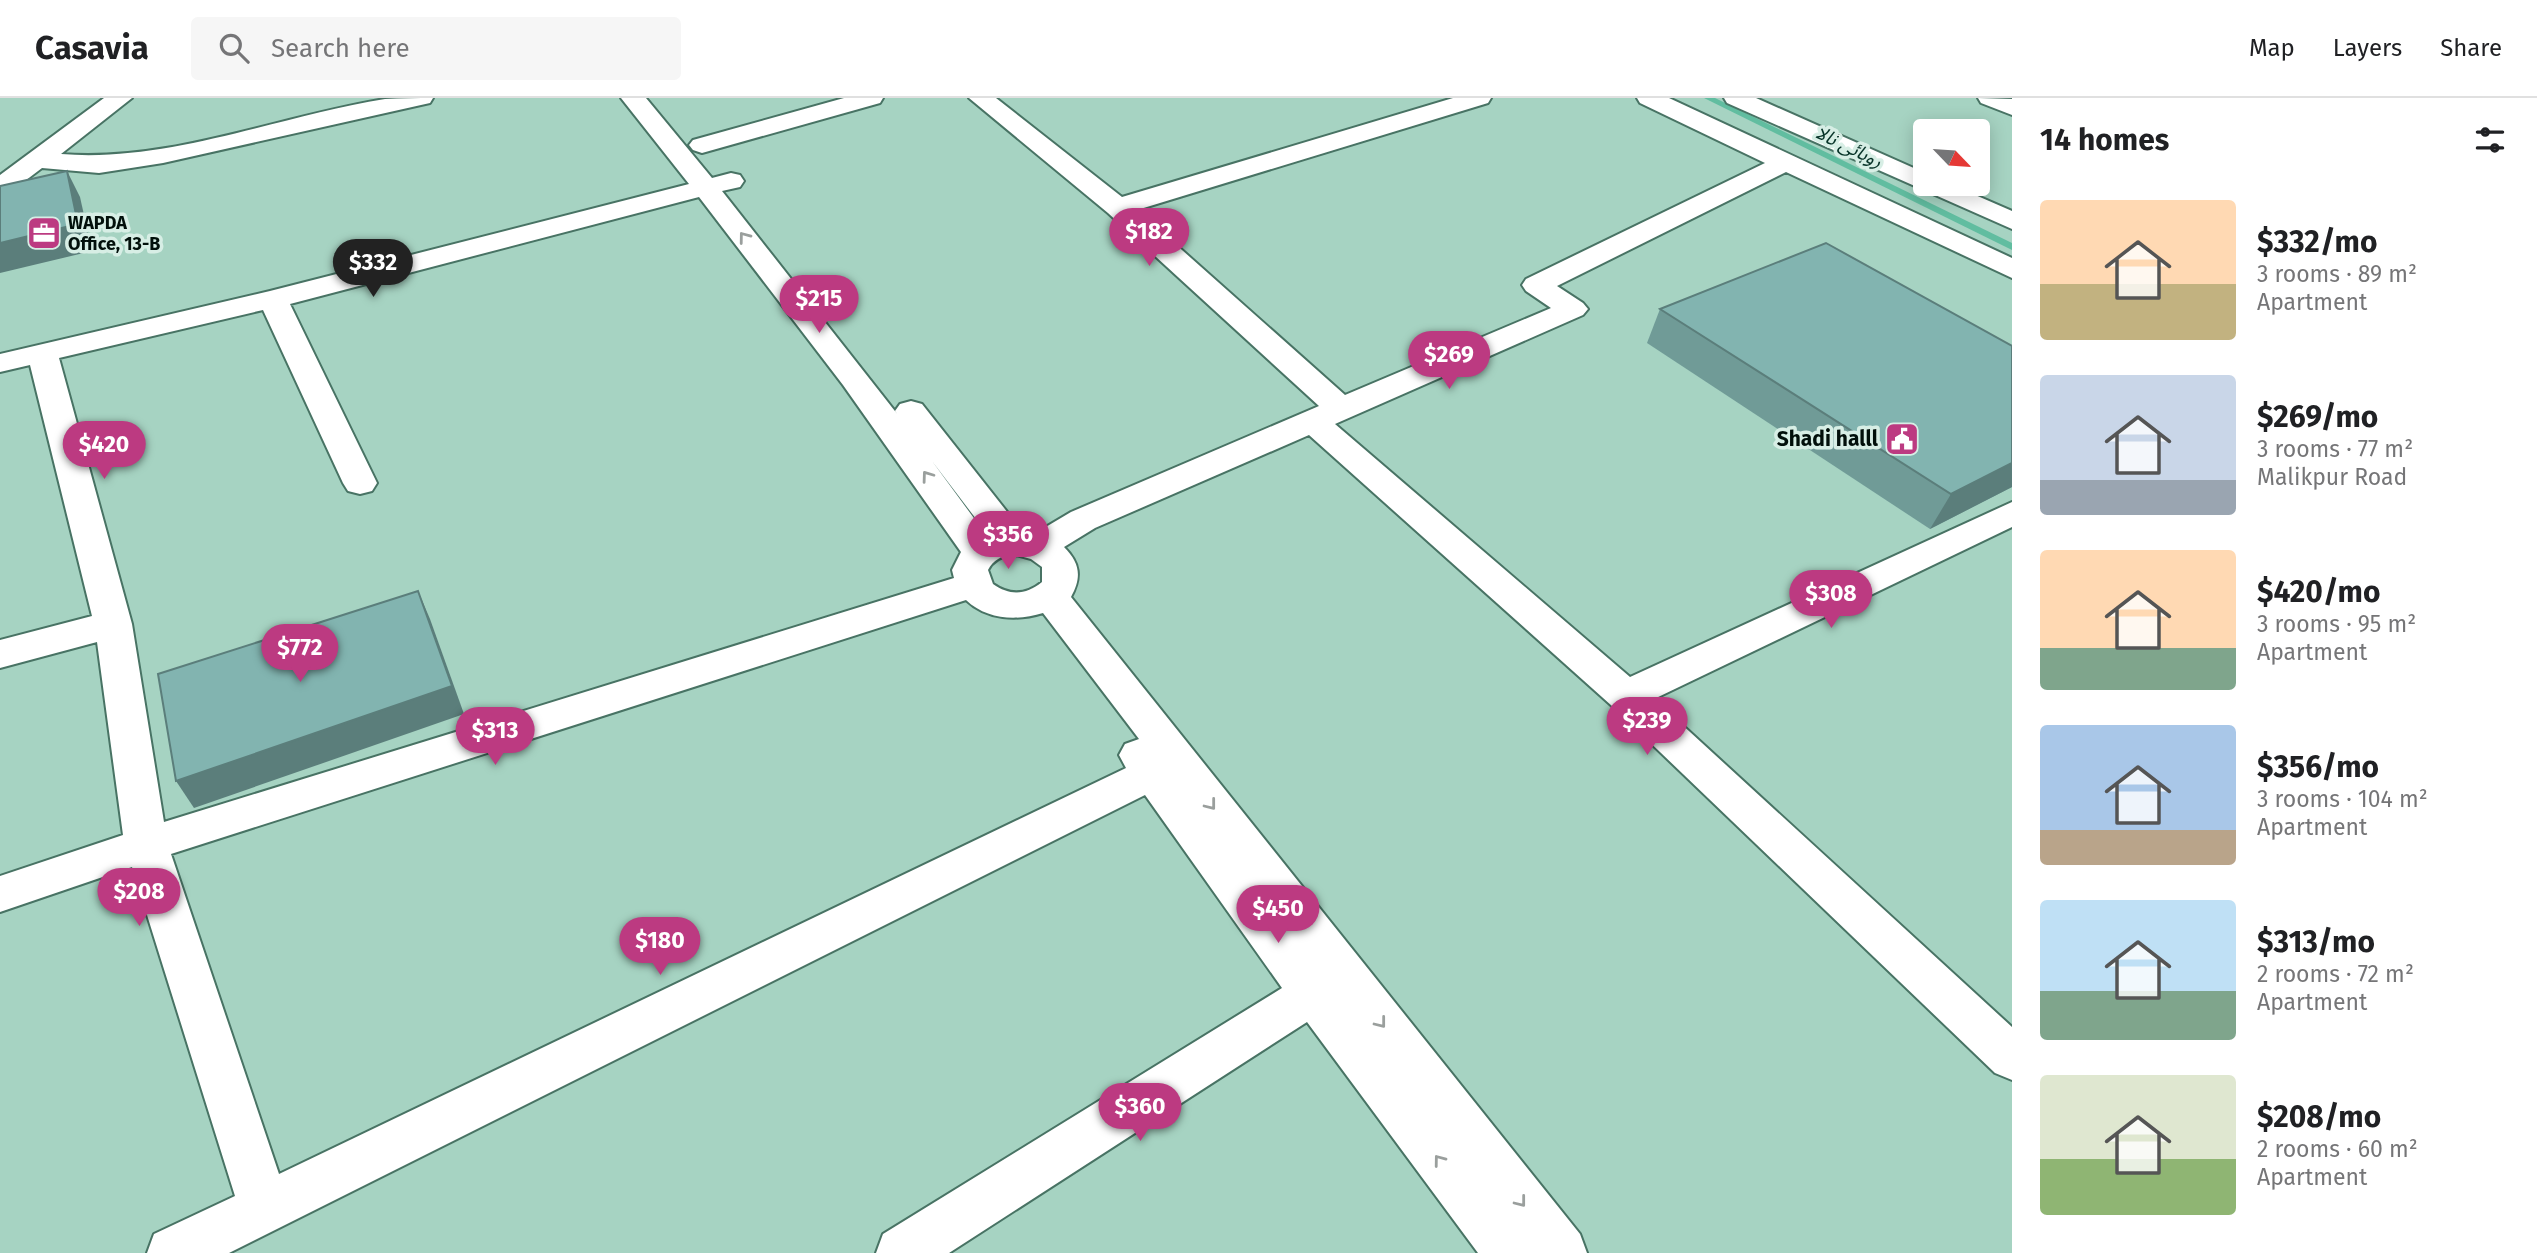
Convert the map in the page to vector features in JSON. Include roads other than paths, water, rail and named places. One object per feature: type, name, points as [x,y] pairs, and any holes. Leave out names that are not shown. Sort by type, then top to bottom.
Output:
[{"type":"street","points":[[0,187],[120,98]]},
{"type":"street","points":[[34,160],[99,165],[150,157],[421,98]]},
{"type":"street","points":[[633,98],[719,185],[926,475],[1001,556],[1055,556],[1062,569],[1060,583],[1039,600],[1011,606],[995,602],[981,594],[1001,556]]},
{"type":"street","points":[[660,98],[702,145],[719,185]]},
{"type":"street","points":[[702,145],[871,98]]},
{"type":"street","points":[[981,98],[1118,207],[1327,415],[1626,696],[2006,1042]]},
{"type":"street","points":[[1118,207],[1479,98]]},
{"type":"street","points":[[1649,98],[2012,269]]},
{"type":"street","points":[[1736,98],[1913,177]]},
{"type":"street","points":[[1990,98],[2012,108]]},
{"type":"street","points":[[0,894],[1001,556],[1573,309],[1536,285],[1787,162]]},
{"type":"street","points":[[0,363],[273,299],[719,185]]},
{"type":"street","points":[[1955,196],[2012,222]]},
{"type":"street","points":[[273,299],[360,483]]},
{"type":"street","points":[[42,352],[113,624],[146,845],[265,1208]]},
{"type":"street","points":[[1626,696],[2012,513]]},
{"type":"street","points":[[1039,600],[1327,984],[1510,1253]]},
{"type":"street","points":[[0,654],[113,624]]},
{"type":"street","points":[[173,1253],[1165,768]]},
{"type":"street","points":[[902,1253],[1327,984]]},
{"type":"street","points":[[1327,984],[1561,1253]]},
{"type":"waterway","name":"روہائی نالا","points":[[1708,98],[2012,247]]},
{"type":"place","name":"WAPDA Office, 13-B","points":[[44,233]]},
{"type":"place","name":"Shadi halll","points":[[1902,439]]}]
